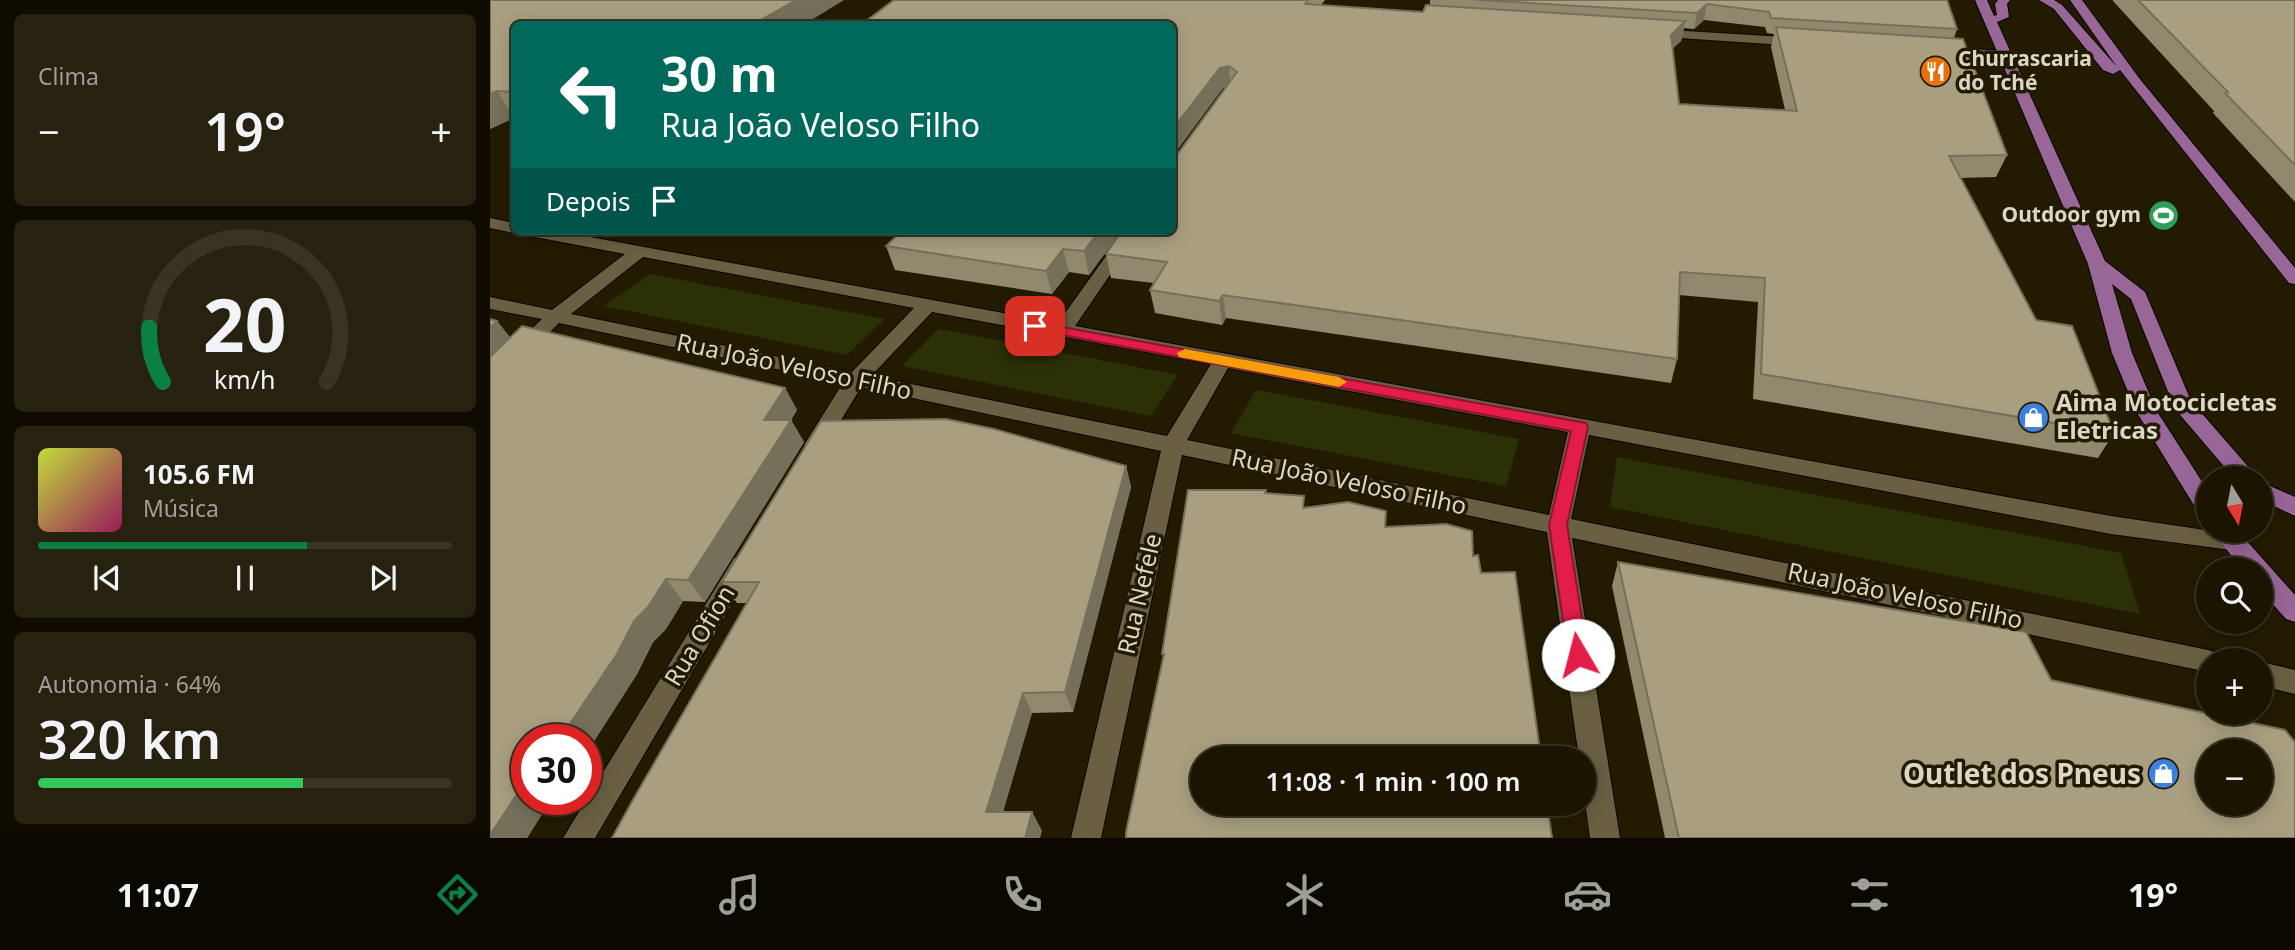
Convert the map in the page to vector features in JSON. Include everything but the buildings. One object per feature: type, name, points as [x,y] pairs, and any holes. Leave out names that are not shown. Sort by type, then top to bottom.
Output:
[{"type":"main road","points":[[1981,0],[2097,264],[2122,353],[2146,411],[2196,490]]},
{"type":"main road","points":[[1990,20],[2003,17],[2001,4],[2004,0]]},
{"type":"main road","points":[[2045,0],[2058,7],[2108,67],[2134,81]]},
{"type":"main road","points":[[2076,0],[2134,81],[2295,279]]},
{"type":"main road","points":[[2097,264],[2139,296],[2182,404],[2236,466]]},
{"type":"main road","points":[[2273,496],[2295,507]]},
{"type":"main road","points":[[2233,543],[2245,557]]},
{"type":"main road","points":[[2273,587],[2295,612]]},
{"type":"street","points":[[1639,32],[1807,43]]},
{"type":"street","points":[[1932,51],[2004,55]]},
{"type":"street","points":[[490,223],[511,227]]},
{"type":"street","points":[[551,235],[2111,525],[2196,533]]},
{"type":"street","points":[[1062,331],[1129,235]]},
{"type":"street","points":[[490,381],[554,317],[639,252]]},
{"type":"street","name":"Rua João Veloso Filho","points":[[490,303],[2196,658]]},
{"type":"street","points":[[805,462],[855,380],[927,306]]},
{"type":"street","name":"Rua Nefele","points":[[1086,838],[1173,445],[1223,360]]},
{"type":"street","points":[[1580,427],[1558,525],[1605,838]]},
{"type":"street","name":"Rua Ofion","points":[[578,838],[755,544]]},
{"type":"street","points":[[2273,677],[2295,682]]},
{"type":"green space","points":[[650,274],[885,319],[847,355],[604,306]]},
{"type":"green space","points":[[939,329],[1178,375],[1151,416],[902,366]]},
{"type":"green space","points":[[1256,390],[1519,439],[1506,486],[1231,433]]},
{"type":"green space","points":[[1617,457],[2121,553],[2140,614],[1610,507]]},
{"type":"slow traffic","points":[[1185,353],[1339,382]]},
{"type":"place","name":"Churrascaria do Tché","points":[[1935,71]]},
{"type":"place","name":"Outdoor gym","points":[[2164,215]]},
{"type":"place","name":"Aima Motocicletas Eletricas","points":[[2033,417]]},
{"type":"place","name":"Outlet dos Pneus","points":[[2164,774]]},
{"type":"route","points":[[1035,326],[1580,427],[1558,525],[1578,655]]}]
